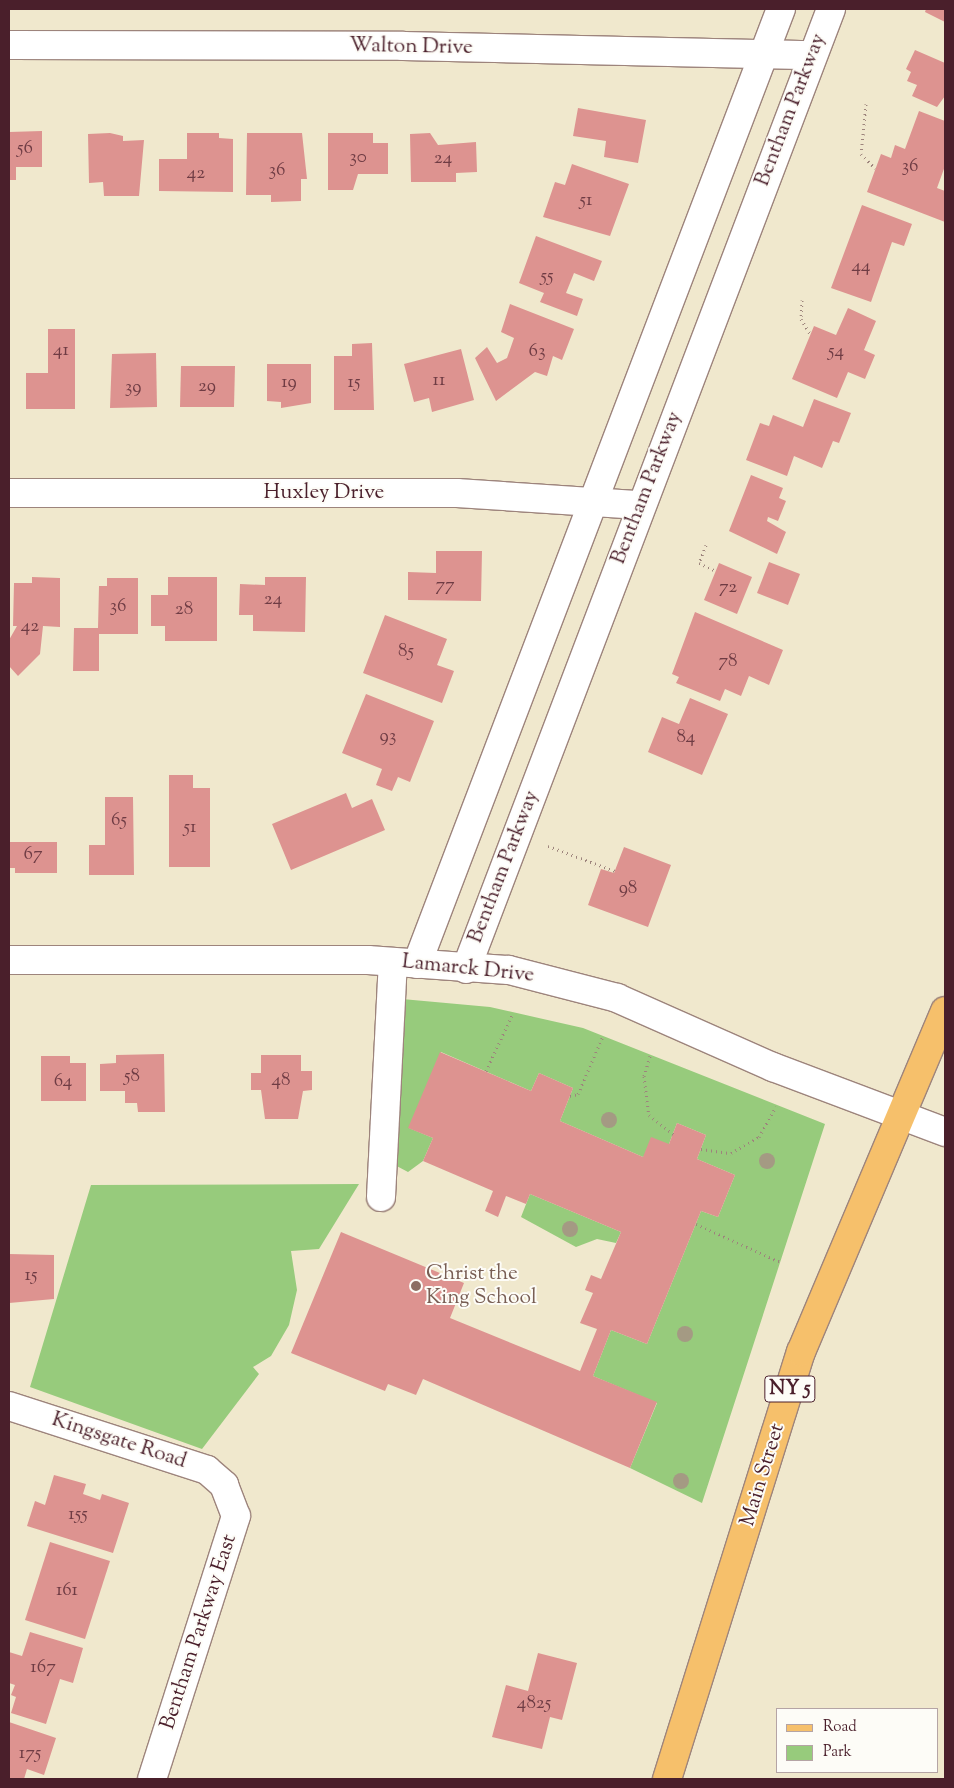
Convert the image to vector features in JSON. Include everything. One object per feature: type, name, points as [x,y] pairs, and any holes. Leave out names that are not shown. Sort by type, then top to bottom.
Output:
[{"type":"main road","name":"Main Street","points":[[667,1779],[802,1352],[945,1011]]},
{"type":"street","points":[[381,1197],[405,963],[590,502],[781,9]]},
{"type":"street","name":"Bentham Parkway","points":[[466,969],[640,505],[831,9]]},
{"type":"street","name":"Walton Drive","points":[[9,45],[403,46],[812,56]]},
{"type":"street","name":"Huxley Drive","points":[[9,493],[457,494],[640,505]]},
{"type":"street","name":"Lamarck Drive","points":[[9,960],[405,963],[466,969],[509,970],[617,998],[773,1067],[945,1132]]},
{"type":"street","name":"Kingsgate Road","points":[[9,1406],[206,1470],[224,1485]]},
{"type":"street","name":"Bentham Parkway East","points":[[152,1779],[236,1516],[224,1485]]},
{"type":"path","points":[[866,104],[860,154],[875,168]]},
{"type":"path","points":[[802,300],[801,319],[810,335]]},
{"type":"path","points":[[706,545],[699,563],[716,571]]},
{"type":"path","points":[[548,846],[615,871]]},
{"type":"path","points":[[486,1072],[513,1013]]},
{"type":"path","points":[[570,1096],[578,1094],[603,1036]]},
{"type":"path","points":[[650,1056],[644,1076],[649,1114],[673,1134]]},
{"type":"path","points":[[701,1149],[731,1153],[759,1136],[776,1106]]},
{"type":"path","points":[[696,1224],[780,1262]]},
{"type":"green space","points":[[402,999],[490,1007],[583,1028],[825,1124],[702,1503],[630,1468],[657,1403],[593,1376],[611,1330],[647,1344],[701,1211],[718,1217],[735,1175],[697,1159],[706,1135],[677,1123],[669,1144],[643,1157],[560,1121],[573,1088],[539,1073],[531,1091],[441,1052],[409,1128],[433,1138],[423,1161],[408,1172],[391,1163]]},
{"type":"green space","points":[[359,1184],[319,1249],[291,1251],[297,1290],[289,1325],[271,1356],[253,1367],[259,1374],[202,1449],[30,1387],[91,1185]]},
{"type":"green space","points":[[530,1194],[621,1232],[616,1243],[597,1239],[576,1247],[521,1217]]},
{"type":"building","points":[[926,9],[945,9],[945,22],[925,12]]},
{"type":"building","points":[[915,50],[945,63],[945,96],[937,107],[912,96],[917,85],[907,81],[911,72],[906,69]]},
{"type":"building","points":[[578,108],[646,120],[638,163],[604,157],[606,141],[573,136]]},
{"type":"building","points":[[919,111],[945,121],[945,166],[937,188],[945,191],[945,222],[867,192],[881,154],[891,158],[895,145],[905,149]]},
{"type":"building","points":[[42,131],[42,167],[16,167],[16,180],[9,180],[9,132]]},
{"type":"building","points":[[110,133],[123,136],[123,141],[144,140],[139,196],[104,196],[103,182],[89,183],[88,134]]},
{"type":"building","points":[[187,133],[219,133],[219,138],[233,139],[233,192],[159,191],[159,159],[187,159]]},
{"type":"building","points":[[247,133],[302,133],[307,179],[301,179],[301,201],[271,202],[271,195],[246,195]]},
{"type":"building","points":[[328,133],[373,133],[373,143],[388,143],[388,174],[358,174],[353,190],[328,190]]},
{"type":"building","points":[[430,133],[438,145],[476,142],[477,172],[456,173],[456,182],[411,182],[410,134]]},
{"type":"building","points":[[572,164],[629,184],[610,236],[543,217],[555,182],[565,185]]},
{"type":"building","points":[[862,205],[912,224],[904,246],[892,242],[871,302],[831,288]]},
{"type":"building","points":[[536,236],[602,261],[594,281],[574,273],[566,293],[583,299],[577,316],[540,302],[544,293],[519,283]]},
{"type":"building","points":[[510,304],[574,329],[562,360],[553,356],[547,376],[535,372],[496,401],[475,358],[487,347],[497,363],[507,358],[514,338],[501,332]]},
{"type":"building","points":[[848,308],[876,321],[864,350],[875,355],[865,379],[848,372],[837,398],[792,379],[814,326],[836,335]]},
{"type":"building","points":[[48,329],[75,329],[75,409],[26,409],[26,373],[48,373]]},
{"type":"building","points":[[372,343],[374,410],[334,410],[334,356],[352,356],[352,344]]},
{"type":"building","points":[[461,349],[474,400],[432,412],[429,398],[414,402],[404,364]]},
{"type":"building","points":[[156,353],[157,407],[110,408],[112,354]]},
{"type":"building","points":[[267,364],[311,364],[311,403],[281,408],[281,402],[267,401]]},
{"type":"building","points":[[181,366],[235,366],[234,407],[180,407]]},
{"type":"building","points":[[814,399],[851,413],[839,443],[833,441],[822,468],[794,456],[787,476],[746,460],[760,423],[769,426],[773,415],[803,427]]},
{"type":"building","points":[[751,475],[783,488],[779,498],[786,501],[778,521],[768,517],[767,521],[786,532],[777,554],[729,531]]},
{"type":"building","points":[[436,551],[482,551],[481,601],[408,600],[408,572],[436,573]]},
{"type":"building","points":[[769,562],[800,574],[788,605],[757,593]]},
{"type":"building","points":[[719,563],[752,577],[737,614],[704,600]]},
{"type":"building","points":[[32,577],[60,578],[60,627],[43,626],[40,654],[18,676],[9,666],[9,640],[17,626],[13,626],[14,583],[32,583]]},
{"type":"building","points":[[168,577],[217,577],[217,641],[165,641],[165,626],[151,626],[151,595],[168,595]]},
{"type":"building","points":[[265,577],[306,577],[305,632],[253,631],[253,615],[239,615],[240,584],[265,585]]},
{"type":"building","points":[[107,578],[138,578],[138,634],[99,634],[99,671],[73,671],[74,628],[98,628],[99,586],[107,586]]},
{"type":"building","points":[[695,612],[783,650],[769,685],[749,676],[741,696],[725,689],[720,701],[676,683],[679,677],[672,674]]},
{"type":"building","points":[[385,615],[447,639],[437,665],[454,671],[442,703],[363,673]]},
{"type":"building","points":[[366,694],[434,721],[410,782],[398,777],[392,791],[376,785],[382,769],[342,753]]},
{"type":"building","points":[[690,698],[728,714],[702,775],[648,752],[662,717],[679,724]]},
{"type":"building","points":[[169,775],[193,775],[193,788],[210,788],[210,867],[169,867]]},
{"type":"building","points":[[346,793],[352,808],[372,799],[385,830],[291,870],[272,824]]},
{"type":"building","points":[[105,797],[133,797],[134,875],[89,875],[89,845],[105,845]]},
{"type":"building","points":[[9,842],[57,842],[57,873],[15,873],[15,868],[9,868]]},
{"type":"building","points":[[624,847],[671,865],[648,927],[588,905],[601,869],[614,873]]},
{"type":"building","points":[[440,1052],[531,1091],[539,1073],[573,1088],[560,1121],[643,1157],[651,1137],[669,1144],[677,1123],[706,1135],[697,1159],[735,1175],[718,1217],[701,1211],[647,1344],[611,1330],[593,1376],[657,1402],[630,1468],[423,1379],[416,1395],[388,1384],[385,1391],[291,1353],[341,1232],[464,1283],[450,1318],[580,1371],[597,1329],[580,1323],[593,1293],[585,1290],[591,1275],[601,1279],[621,1232],[530,1194],[526,1204],[506,1196],[498,1217],[485,1211],[493,1191],[423,1161],[433,1138],[408,1128]]},
{"type":"building","points":[[164,1054],[165,1112],[138,1112],[137,1103],[125,1103],[125,1091],[100,1091],[100,1064],[116,1063],[116,1055]]},
{"type":"building","points":[[261,1055],[301,1055],[301,1071],[312,1071],[312,1090],[303,1091],[298,1119],[265,1119],[261,1090],[251,1090],[251,1073],[261,1073]]},
{"type":"building","points":[[41,1056],[70,1056],[70,1063],[86,1063],[86,1101],[41,1101]]},
{"type":"building","points":[[9,1254],[54,1255],[54,1299],[9,1303]]},
{"type":"building","points":[[54,1475],[86,1484],[83,1494],[100,1500],[102,1494],[129,1503],[113,1553],[27,1526],[35,1501],[45,1505]]},
{"type":"building","points":[[50,1542],[110,1561],[85,1639],[25,1620]]},
{"type":"building","points":[[30,1632],[83,1648],[73,1683],[60,1679],[46,1724],[11,1713],[16,1697],[11,1695],[15,1685],[9,1683],[9,1652],[22,1656]]},
{"type":"building","points":[[538,1653],[577,1663],[562,1720],[550,1717],[542,1749],[492,1737],[506,1685],[528,1691]]},
{"type":"building","points":[[9,1722],[56,1738],[44,1775],[27,1769],[24,1779],[9,1779]]},
{"type":"place","name":"Christ the King School","points":[[416,1286]]}]
